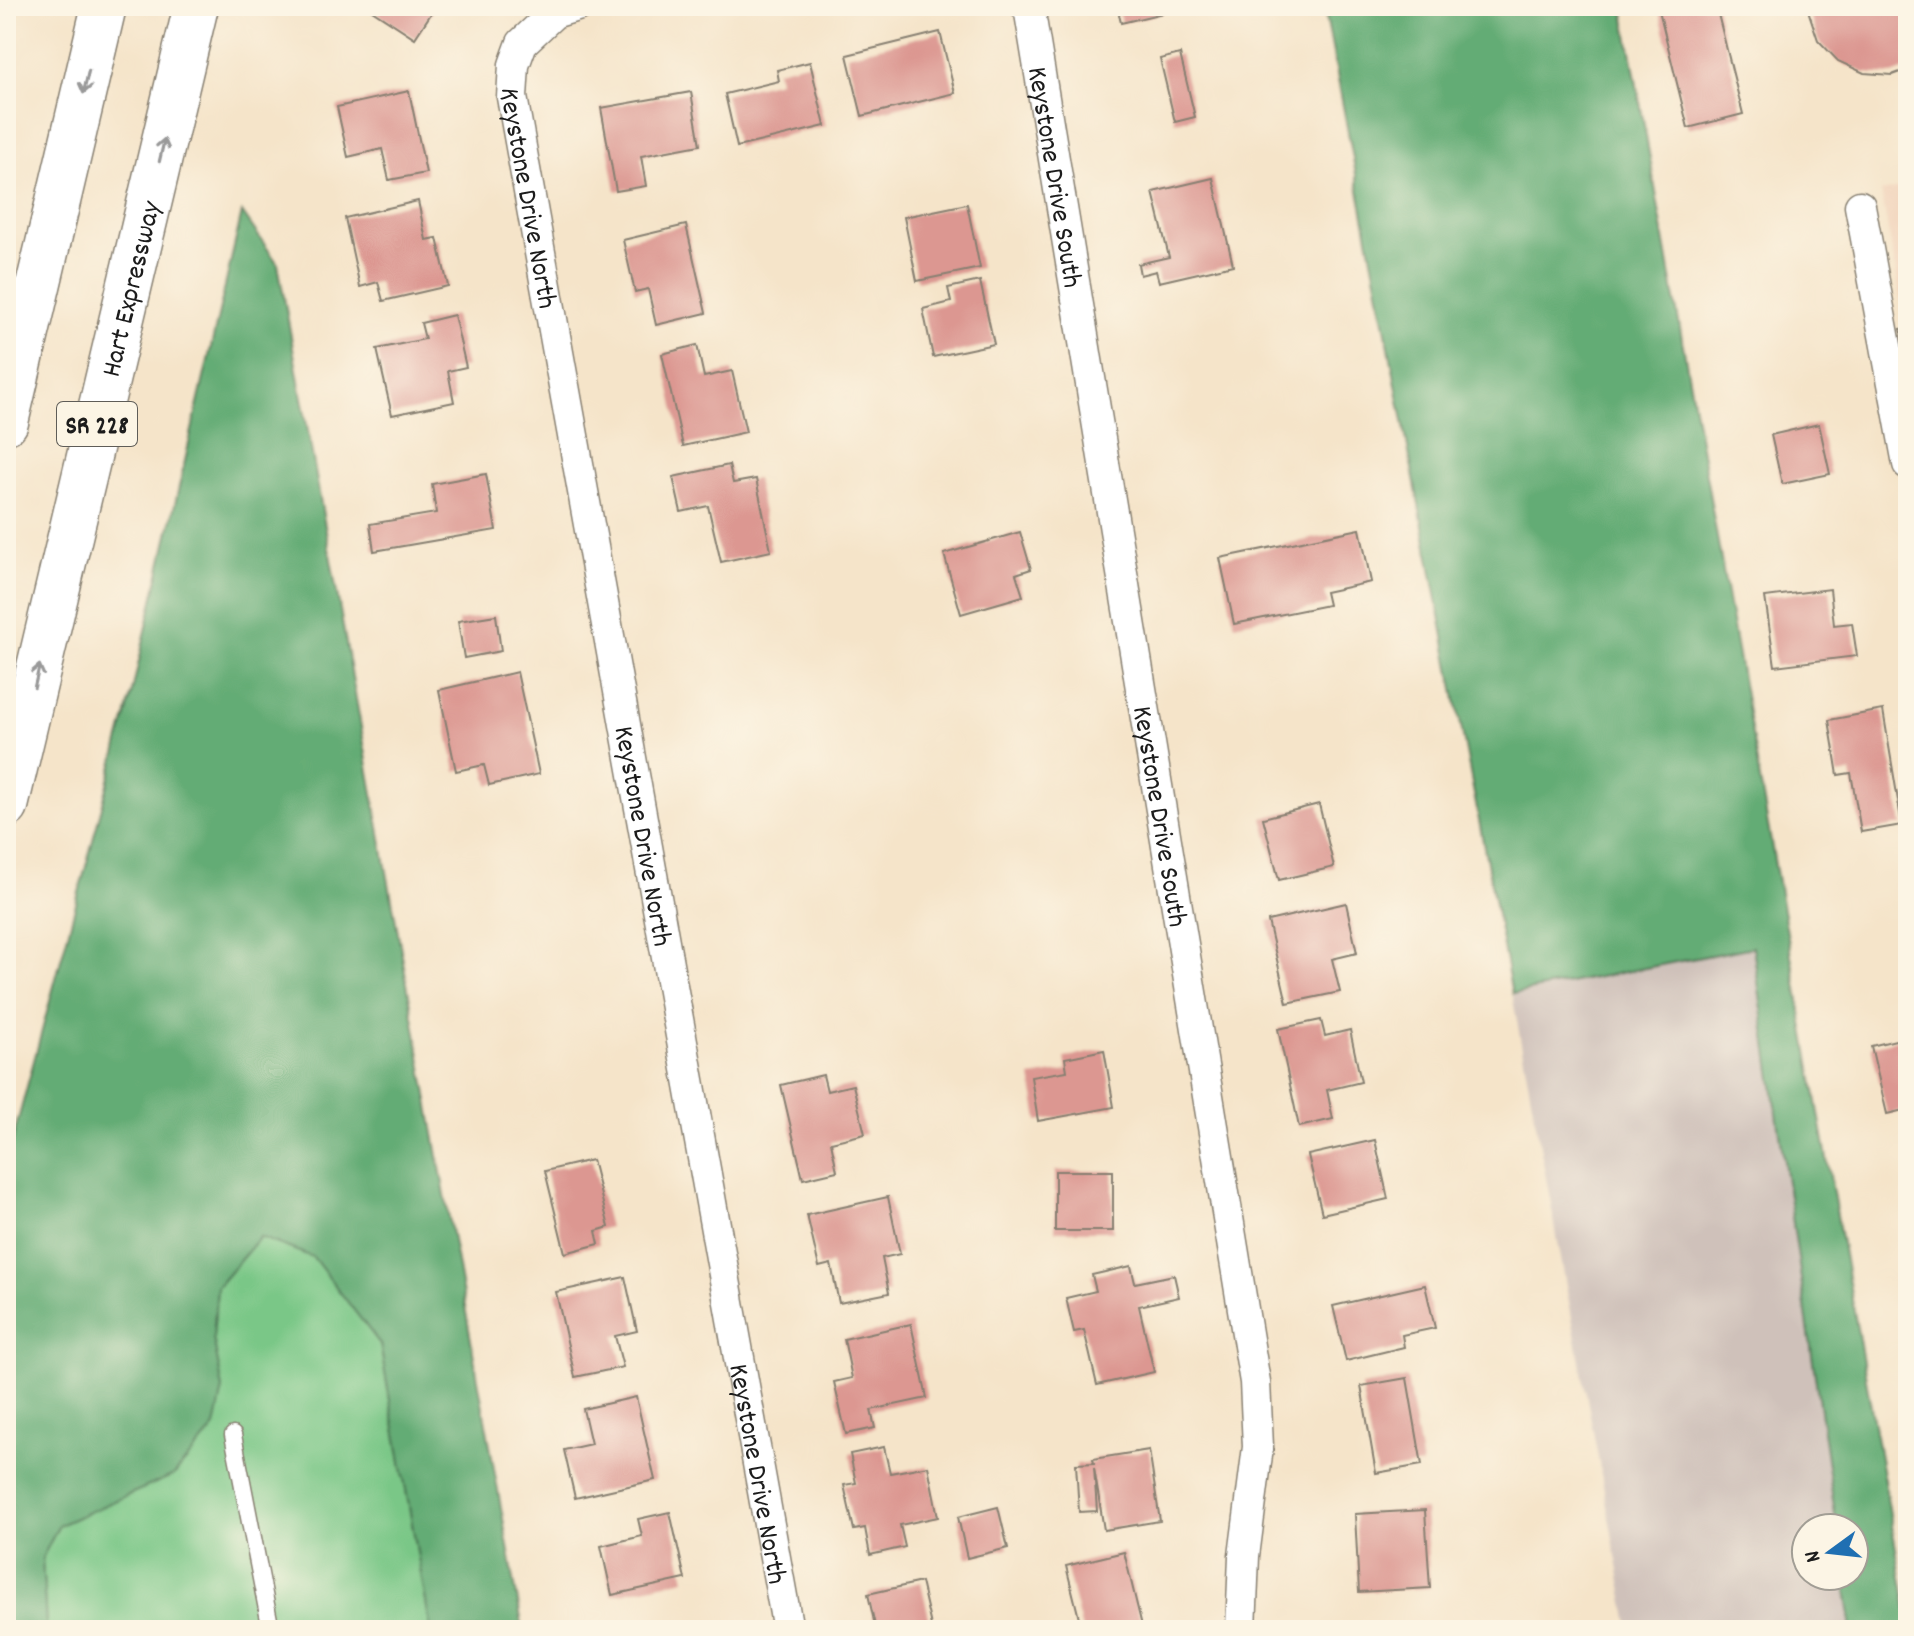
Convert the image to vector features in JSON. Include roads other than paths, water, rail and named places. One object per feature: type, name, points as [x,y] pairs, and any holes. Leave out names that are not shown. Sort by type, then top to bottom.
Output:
[{"type":"highway","points":[[6,422],[104,6]]},
{"type":"highway","name":"Hart Expressway","points":[[6,806],[195,18]]},
{"type":"street","name":"Keystone Drive North","points":[[577,6],[554,13],[522,43],[514,65],[512,97],[788,1630]]},
{"type":"street","name":"Keystone Drive South","points":[[1026,6],[1030,13],[1255,1382],[1258,1447],[1244,1556],[1241,1630]]},
{"type":"street","points":[[1860,206],[1908,464]]},
{"type":"lane","points":[[233,1435],[271,1630]]}]
